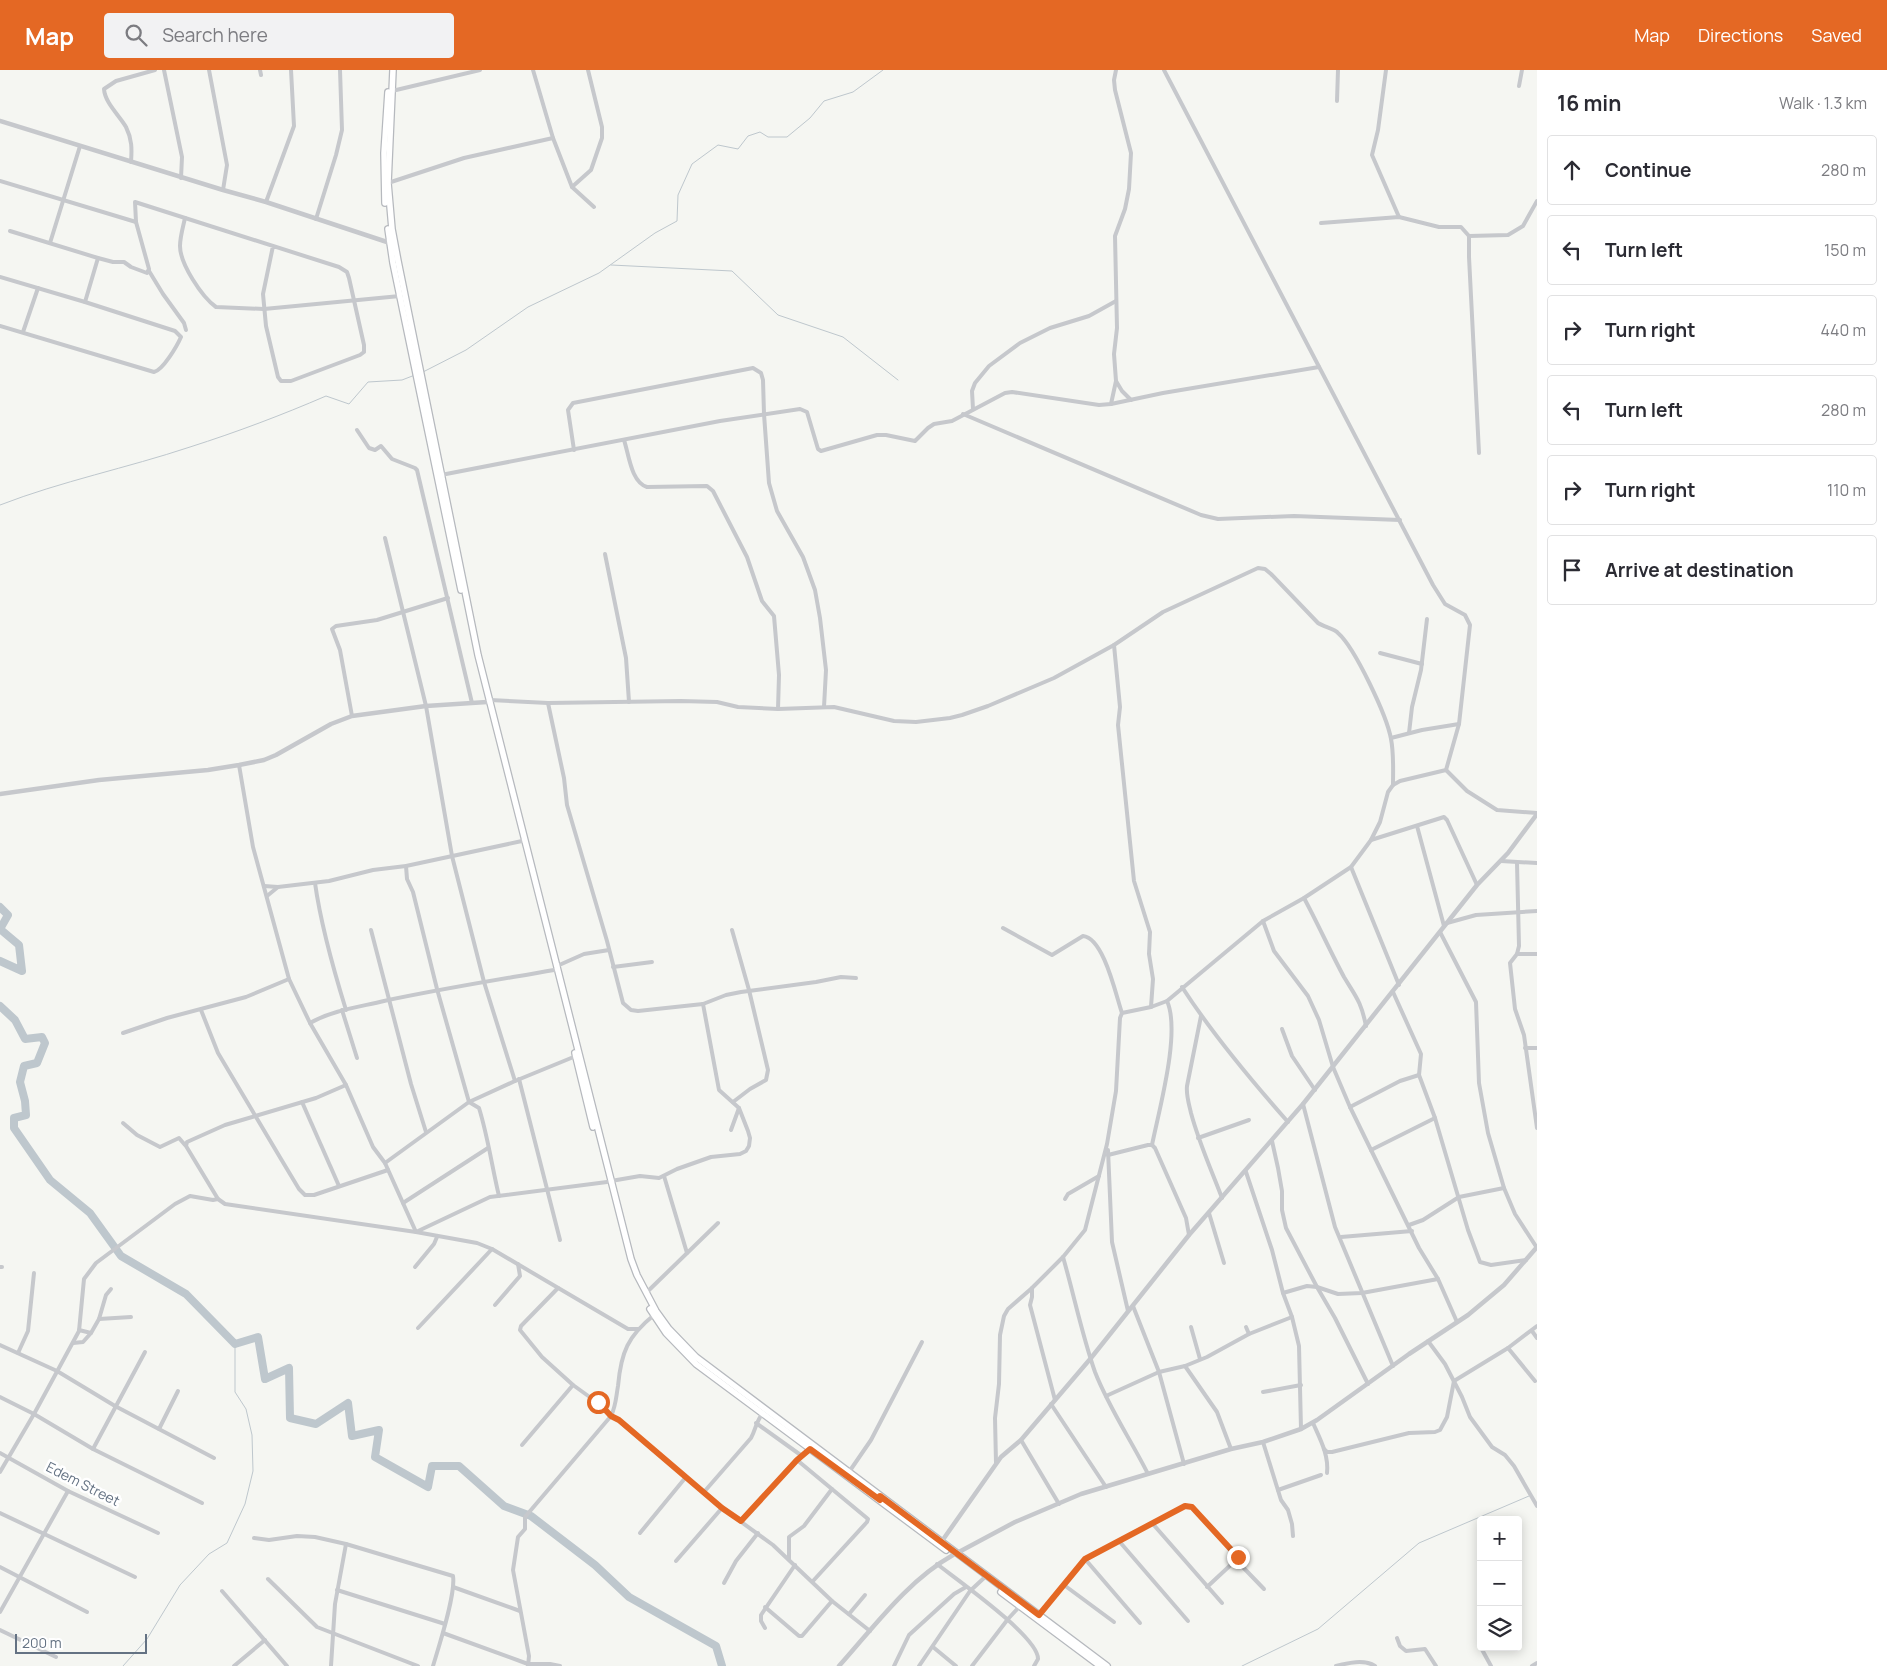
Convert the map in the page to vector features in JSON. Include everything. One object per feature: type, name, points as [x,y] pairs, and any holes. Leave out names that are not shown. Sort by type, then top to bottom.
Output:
[{"type":"main road","points":[[391,70],[392,91],[388,183],[396,253],[488,701],[529,863]]},
{"type":"main road","points":[[391,70],[384,183],[390,243],[400,296],[473,647],[631,1269],[640,1291],[666,1333],[696,1364],[810,1449],[942,1542],[984,1578],[1100,1666]]},
{"type":"main road","points":[[555,968],[576,1056],[631,1259],[646,1293],[669,1329],[696,1357],[849,1472],[880,1498],[1107,1666]]},
{"type":"street","points":[[131,162],[132,145],[126,126],[105,95],[104,89],[116,81],[155,70]]},
{"type":"street","points":[[164,70],[182,157],[181,178]]},
{"type":"street","points":[[208,70],[227,165],[223,190]]},
{"type":"street","points":[[266,202],[294,126],[291,70]]},
{"type":"street","points":[[316,219],[342,130],[340,70]]},
{"type":"street","points":[[392,91],[480,70]]},
{"type":"street","points":[[534,70],[553,138],[572,187],[594,207]]},
{"type":"street","points":[[572,187],[591,170],[602,138],[602,127],[588,70]]},
{"type":"street","points":[[1111,404],[1116,381],[1114,354],[1118,328],[1115,236],[1126,202],[1132,163],[1115,90],[1116,70]]},
{"type":"street","points":[[1164,70],[1440,596],[1445,604],[1465,615],[1469,620],[1469,640],[1459,724],[1446,770]]},
{"type":"street","points":[[1337,102],[1338,70]]},
{"type":"street","points":[[1386,70],[1378,130],[1372,155],[1399,217]]},
{"type":"street","points":[[1518,86],[1522,70]]},
{"type":"street","points":[[0,121],[181,178],[266,202],[390,243]]},
{"type":"street","points":[[388,183],[464,158],[553,138]]},
{"type":"street","points":[[50,243],[80,146]]},
{"type":"street","points":[[0,181],[136,222]]},
{"type":"street","points":[[1469,236],[1508,235],[1523,226],[1537,201]]},
{"type":"street","points":[[186,330],[184,323],[149,271],[136,222],[136,202],[273,246],[344,269],[349,278],[364,352],[291,381],[284,381],[278,378],[266,326],[263,287],[273,246]]},
{"type":"street","points":[[1321,223],[1399,217],[1439,227],[1461,227],[1469,236],[1479,453]]},
{"type":"street","points":[[186,218],[180,246],[181,254],[187,269],[202,292],[220,309],[264,309],[400,296]]},
{"type":"street","points":[[10,231],[98,258],[113,262],[124,262],[145,273],[149,271]]},
{"type":"street","points":[[85,302],[98,258]]},
{"type":"street","points":[[0,277],[175,331],[180,334],[180,339],[159,371],[154,372],[0,326]]},
{"type":"street","points":[[23,332],[38,288]]},
{"type":"street","points":[[973,409],[972,391],[975,383],[990,366],[1005,354],[1020,343],[1050,328],[1089,316],[1116,302]]},
{"type":"street","points":[[441,475],[764,414],[800,409],[809,418],[818,449],[822,451],[877,435],[915,441],[934,424],[952,421],[999,395],[1012,392],[1099,405],[1320,367]]},
{"type":"street","points":[[574,450],[568,410],[573,403],[753,368],[761,373],[763,380],[767,472],[777,511],[803,556],[815,590],[826,670],[824,707]]},
{"type":"street","points":[[1116,381],[1131,400]]},
{"type":"street","points":[[963,414],[1201,515],[1218,519],[1294,516],[1400,520]]},
{"type":"street","points":[[357,430],[369,448],[376,450],[381,446],[392,459],[417,470],[472,703]]},
{"type":"street","points":[[624,440],[635,477],[642,485],[648,487],[707,486],[714,491],[747,557],[762,601],[774,616],[779,675],[778,709]]},
{"type":"street","points":[[385,538],[426,706],[452,856],[484,982],[517,1080],[560,1240]]},
{"type":"street","points":[[605,554],[626,658],[629,702]]},
{"type":"street","points":[[0,794],[99,780],[208,770],[239,765],[264,760],[276,755],[331,724],[352,716],[426,706],[488,701],[717,702],[738,707],[778,709],[824,707],[842,709],[894,721],[916,722],[950,718],[988,706],[1054,678],[1114,645],[1163,612],[1258,568],[1265,569],[1318,624],[1327,629],[1337,631],[1346,642],[1366,676],[1391,738],[1393,785]]},
{"type":"street","points":[[352,716],[340,650],[332,630],[336,626],[377,620],[448,598]]},
{"type":"street","points":[[1409,733],[1412,707],[1422,664],[1427,619]]},
{"type":"street","points":[[1114,645],[1120,707],[1118,725],[1134,881],[1150,932],[1149,954],[1153,979],[1151,1007]]},
{"type":"street","points":[[1380,653],[1422,664]]},
{"type":"street","points":[[548,702],[564,778],[566,805],[623,1003],[631,1010],[638,1011],[703,1004],[726,995],[749,990],[800,985],[841,977],[856,978]]},
{"type":"street","points":[[1391,738],[1459,724]]},
{"type":"street","points":[[239,765],[253,847],[289,978],[310,1023],[346,1085],[416,1232]]},
{"type":"street","points":[[1122,1014],[1167,1001],[1263,921],[1304,898],[1351,867],[1371,840],[1380,822],[1388,792],[1393,785],[1400,781],[1446,770]]},
{"type":"street","points":[[1446,770],[1467,791],[1497,810],[1537,813]]},
{"type":"street","points":[[942,1542],[1006,1452],[1020,1440],[1091,1358],[1189,1235],[1272,1142],[1399,985],[1476,885],[1501,861],[1537,813]]},
{"type":"street","points":[[1371,840],[1442,817],[1447,820],[1476,885]]},
{"type":"street","points":[[1416,826],[1446,925]]},
{"type":"street","points":[[264,886],[278,887],[316,883],[522,841]]},
{"type":"street","points":[[1501,861],[1537,863]]},
{"type":"street","points":[[1517,863],[1520,946],[1517,954],[1510,962],[1511,979],[1515,1008],[1524,1035],[1537,1128]]},
{"type":"street","points":[[406,866],[407,879],[413,892],[437,989],[469,1102],[479,1108],[485,1128],[499,1196]]},
{"type":"street","points":[[1351,867],[1399,985]]},
{"type":"street","points":[[316,883],[319,912],[357,1058]]},
{"type":"street","points":[[267,896],[278,887]]},
{"type":"street","points":[[1304,898],[1344,976],[1362,1006],[1366,1026]]},
{"type":"street","points":[[1446,925],[1476,915],[1537,911]]},
{"type":"street","points":[[1263,921],[1274,951],[1308,996],[1319,1020],[1332,1067],[1350,1107],[1429,1266],[1438,1279],[1457,1322]]},
{"type":"street","points":[[996,1466],[995,1418],[999,1384],[1000,1335],[1004,1316],[1008,1309],[1063,1257],[1084,1230],[1108,1144],[1116,1091],[1120,1018],[1122,1014],[1107,963],[1090,939],[1083,936],[1052,955],[1003,928]]},
{"type":"street","points":[[370,930],[411,1084],[426,1132]]},
{"type":"street","points":[[732,930],[749,990],[768,1070],[766,1080],[750,1089],[734,1102]]},
{"type":"street","points":[[839,1666],[896,1601],[937,1564],[1015,1522],[1081,1494],[1231,1449],[1263,1442],[1313,1423],[1457,1322],[1504,1285],[1537,1248],[1515,1214],[1504,1188],[1488,1133],[1479,1083],[1476,1002],[1440,932]]},
{"type":"street","points":[[310,1023],[324,1015],[437,989],[555,968],[584,954],[609,950]]},
{"type":"street","points":[[1517,954],[1537,954]]},
{"type":"street","points":[[613,967],[652,962]]},
{"type":"street","points":[[123,1033],[168,1018],[246,997],[289,978]]},
{"type":"street","points":[[1182,987],[1201,1016],[1246,1074],[1288,1122]]},
{"type":"street","points":[[1393,992],[1421,1054],[1419,1075],[1435,1118],[1468,1230],[1480,1262],[1491,1264],[1527,1260]]},
{"type":"street","points":[[1167,1001],[1170,1006],[1173,1036],[1152,1145],[1186,1218],[1189,1235]]},
{"type":"street","points":[[416,1232],[490,1198],[640,1176],[664,1176],[676,1168],[711,1157],[740,1154],[746,1151],[750,1146],[750,1138],[739,1108],[719,1090],[703,1004]]},
{"type":"street","points":[[201,1010],[218,1053],[305,1195],[314,1195],[388,1170]]},
{"type":"street","points":[[1201,1016],[1187,1092],[1198,1138],[1222,1198]]},
{"type":"street","points":[[1282,1029],[1292,1056],[1315,1090]]},
{"type":"street","points":[[1526,1048],[1537,1048]]},
{"type":"street","points":[[384,1163],[469,1102],[576,1056]]},
{"type":"street","points":[[1350,1107],[1400,1080],[1419,1075]]},
{"type":"street","points":[[186,1145],[187,1142],[225,1125],[302,1102],[346,1085]]},
{"type":"street","points":[[302,1102],[340,1186]]},
{"type":"street","points":[[1303,1104],[1328,1204],[1393,1366]]},
{"type":"street","points":[[731,1130],[739,1108]]},
{"type":"street","points":[[1371,1150],[1435,1118]]},
{"type":"street","points":[[1198,1138],[1249,1120]]},
{"type":"street","points":[[123,1124],[137,1135],[160,1147],[179,1138],[186,1145],[218,1199],[225,1204],[416,1232],[477,1244],[492,1249],[628,1329],[638,1328]]},
{"type":"street","points":[[1272,1142],[1278,1168],[1282,1210],[1286,1228],[1368,1384]]},
{"type":"street","points":[[1108,1144],[1112,1242],[1128,1311]]},
{"type":"street","points":[[1108,1155],[1152,1145]]},
{"type":"street","points":[[403,1203],[488,1148]]},
{"type":"street","points":[[1246,1172],[1272,1250],[1299,1346],[1301,1429]]},
{"type":"street","points":[[664,1176],[687,1253]]},
{"type":"street","points":[[1065,1199],[1068,1194],[1099,1176]]},
{"type":"street","points":[[1409,1225],[1423,1220],[1459,1197],[1504,1188]]},
{"type":"street","points":[[0,1472],[80,1330],[84,1278],[96,1263],[175,1204],[190,1196],[218,1199]]},
{"type":"street","points":[[1209,1213],[1224,1263]]},
{"type":"street","points":[[646,1293],[718,1223]]},
{"type":"street","points":[[1341,1238],[1412,1231]]},
{"type":"street","points":[[415,1267],[434,1244],[436,1237]]},
{"type":"street","points":[[418,1328],[492,1249]]},
{"type":"street","points":[[1063,1257],[1091,1358],[1106,1396],[1148,1474]]},
{"type":"street","points":[[495,1305],[520,1276],[518,1264]]},
{"type":"street","points":[[18,1353],[28,1331],[34,1273]]},
{"type":"street","points":[[1284,1293],[1307,1286],[1317,1287],[1338,1294],[1362,1292],[1438,1279]]},
{"type":"street","points":[[558,1288],[521,1326],[520,1330],[542,1357],[573,1385],[598,1402],[611,1416],[619,1420],[722,1508],[758,1533],[832,1601],[870,1632]]},
{"type":"street","points":[[1032,1288],[1030,1305],[1053,1402],[1106,1487]]},
{"type":"street","points":[[73,1343],[83,1342],[91,1333],[99,1319],[106,1295],[111,1289]]},
{"type":"street","points":[[1133,1306],[1158,1372],[1184,1464]]},
{"type":"street","points":[[528,1665],[513,1570],[518,1537],[525,1529],[527,1515],[611,1416],[616,1404],[624,1351],[638,1328],[654,1315]]},
{"type":"street","points":[[99,1319],[131,1317]]},
{"type":"street","points":[[1106,1396],[1158,1372],[1185,1366],[1200,1360],[1249,1334],[1292,1317]]},
{"type":"street","points":[[1324,1449],[1327,1452],[1332,1452],[1409,1433],[1435,1432],[1440,1430],[1447,1417],[1454,1381],[1508,1348],[1537,1326]]},
{"type":"street","points":[[1192,1327],[1200,1360]]},
{"type":"street","points":[[1246,1327],[1249,1334]]},
{"type":"street","points":[[80,1330],[91,1333]]},
{"type":"street","points":[[1532,1331],[1537,1338]]},
{"type":"street","points":[[1428,1341],[1445,1364],[1470,1417],[1492,1447],[1505,1456],[1514,1466],[1537,1506]]},
{"type":"street","points":[[849,1472],[871,1440],[922,1342]]},
{"type":"street","points":[[0,1345],[57,1372],[115,1406],[214,1458]]},
{"type":"street","points":[[1508,1348],[1535,1381]]},
{"type":"street","points":[[93,1449],[145,1352]]},
{"type":"street","points":[[1185,1366],[1217,1412],[1231,1449]]},
{"type":"street","points":[[522,1445],[573,1385]]},
{"type":"street","points":[[1263,1392],[1301,1385]]},
{"type":"street","points":[[159,1429],[178,1391]]},
{"type":"street","points":[[0,1397],[34,1414],[93,1449],[202,1503]]},
{"type":"street","points":[[704,1492],[751,1438],[755,1431],[756,1423],[763,1413]]},
{"type":"street","points":[[756,1423],[802,1456]]},
{"type":"street","points":[[1313,1423],[1324,1449],[1328,1465],[1327,1473]]},
{"type":"street","points":[[1020,1440],[1059,1504]]},
{"type":"street","points":[[1263,1442],[1278,1490],[1290,1517],[1293,1536]]},
{"type":"street","points":[[741,1521],[797,1460],[810,1449]]},
{"type":"street","name":"Edem Street","points":[[0,1453],[68,1491],[158,1533]]},
{"type":"street","points":[[797,1460],[868,1519],[813,1582]]},
{"type":"street","points":[[1278,1490],[1321,1475]]},
{"type":"street","points":[[640,1533],[686,1477]]},
{"type":"street","points":[[789,1560],[789,1537],[804,1526],[832,1489]]},
{"type":"street","points":[[0,1612],[68,1491]]},
{"type":"street","points":[[1039,1615],[1085,1559],[1152,1523],[1189,1506],[1238,1557]]},
{"type":"street","points":[[676,1560],[722,1508]]},
{"type":"street","points":[[0,1513],[135,1577]]},
{"type":"street","points":[[1152,1523],[1222,1603]]},
{"type":"street","points":[[724,1583],[736,1560],[758,1533]]},
{"type":"street","points":[[254,1538],[269,1540],[296,1536],[315,1537],[450,1574],[454,1578],[453,1588],[433,1666]]},
{"type":"street","points":[[1119,1541],[1188,1621]]},
{"type":"street","points":[[331,1666],[337,1590],[346,1544]]},
{"type":"street","points":[[1085,1559],[1140,1623]]},
{"type":"street","points":[[1207,1588],[1236,1560],[1264,1589]]},
{"type":"street","points":[[937,1564],[1008,1619],[1037,1651],[1038,1659],[1034,1666]]},
{"type":"street","points":[[765,1628],[761,1621],[761,1615],[795,1565]]},
{"type":"street","points":[[0,1567],[87,1612]]},
{"type":"street","points":[[919,1666],[970,1591],[984,1578]]},
{"type":"street","points":[[268,1579],[317,1627],[418,1666]]},
{"type":"street","points":[[1064,1584],[1114,1622]]},
{"type":"street","points":[[894,1666],[909,1635],[954,1594],[966,1587]]},
{"type":"street","points":[[453,1588],[520,1611]]},
{"type":"street","points":[[337,1590],[445,1624]]},
{"type":"street","points":[[222,1591],[287,1666]]},
{"type":"street","points":[[849,1614],[865,1595]]},
{"type":"street","points":[[766,1608],[799,1636],[802,1636],[832,1601]]},
{"type":"street","points":[[972,1666],[1020,1606]]},
{"type":"street","points":[[0,1630],[56,1657]]},
{"type":"street","points":[[443,1633],[528,1665],[550,1664],[560,1666]]},
{"type":"street","points":[[1397,1638],[1400,1646],[1406,1651],[1425,1649],[1436,1666]]},
{"type":"street","points":[[234,1666],[265,1640]]},
{"type":"street","points":[[933,1647],[956,1666]]},
{"type":"street","points":[[1483,1651],[1492,1666]]},
{"type":"street","points":[[1336,1666],[1357,1662],[1375,1666]]},
{"type":"street","points":[[1532,1666],[1537,1663]]},
{"type":"waterway","points":[[423,372],[466,350],[528,307],[599,273],[655,233],[677,221],[678,195],[692,164],[718,145],[738,149],[748,136],[760,132],[768,137],[787,137],[810,118],[824,101],[853,92],[883,70]]},
{"type":"waterway","points":[[611,265],[732,271],[778,315],[843,337],[898,380]]},
{"type":"waterway","points":[[0,505],[23,496],[208,441],[326,396],[349,404],[368,382],[402,380],[415,375]]},
{"type":"waterway","points":[[0,907],[8,915],[0,929],[19,945],[22,971],[0,961]]},
{"type":"waterway","points":[[0,1006],[15,1020],[25,1039],[42,1037],[45,1043],[37,1063],[24,1066],[20,1082],[25,1101],[26,1115],[14,1118],[14,1128],[50,1180],[90,1213],[121,1256],[186,1294],[235,1344],[258,1337],[265,1379],[289,1368],[290,1418],[316,1424],[348,1403],[352,1436],[379,1430],[375,1457],[428,1487],[432,1466],[459,1466],[504,1506],[531,1516],[595,1565],[629,1597],[716,1646],[722,1666]]},
{"type":"waterway","points":[[123,1666],[147,1639],[180,1585],[209,1554],[227,1543],[245,1504],[253,1471],[252,1435],[246,1409],[235,1392],[235,1344]]},
{"type":"waterway","points":[[1242,1666],[1318,1629],[1419,1543],[1529,1496]]},
{"type":"route","points":[[598,1402],[611,1416],[619,1420],[722,1508],[741,1521],[797,1460],[810,1449],[880,1500],[880,1496],[1039,1615],[1085,1559],[1185,1506],[1192,1507],[1238,1557]]}]
